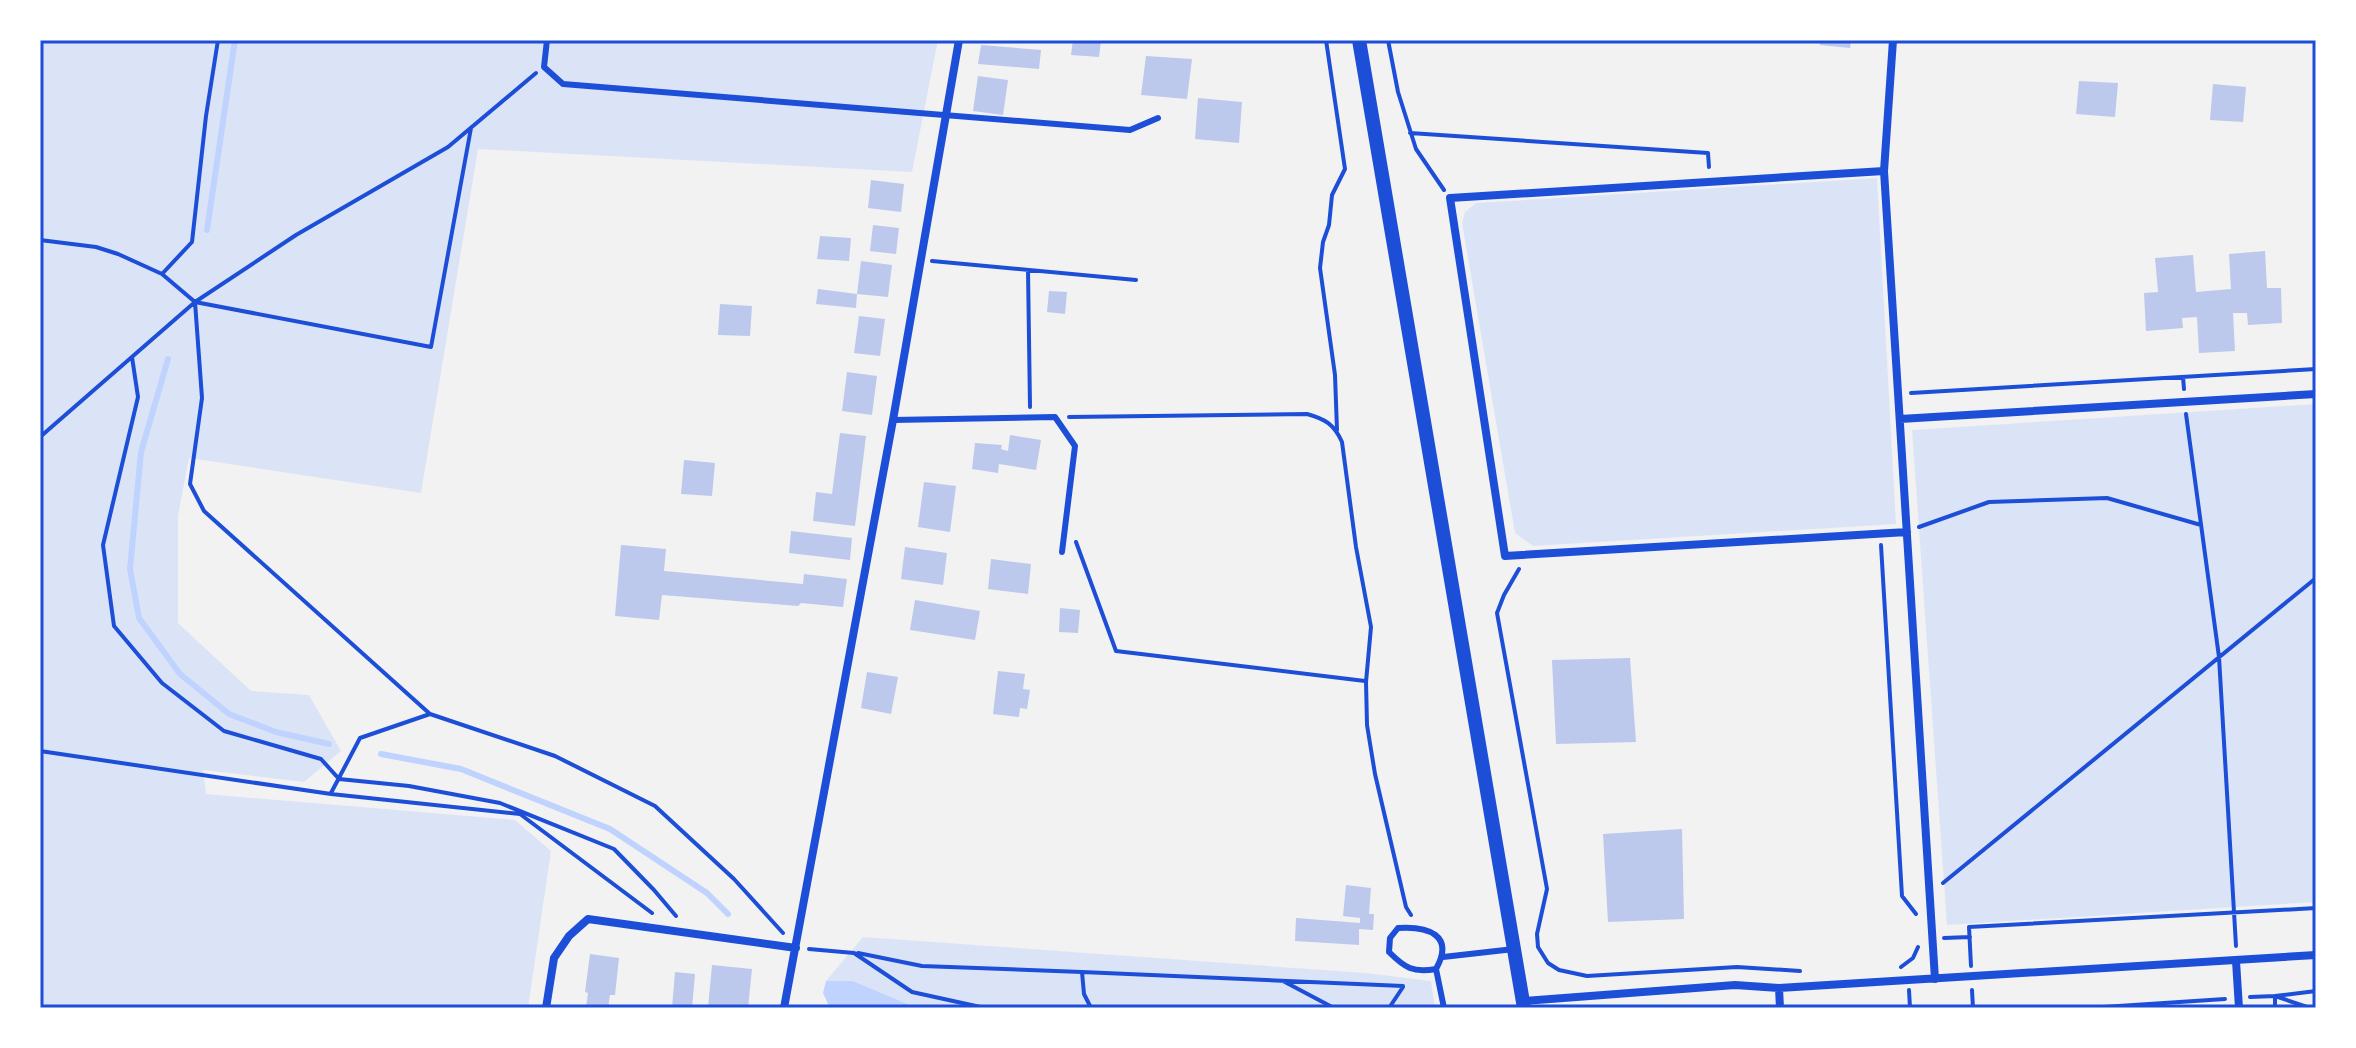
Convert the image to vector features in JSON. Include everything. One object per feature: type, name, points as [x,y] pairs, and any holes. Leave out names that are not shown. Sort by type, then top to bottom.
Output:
[{"type":"street","points":[[784,1008],[922,260],[959,40]]},
{"type":"street","points":[[1359,40],[1524,1005],[1735,985],[1779,988],[2316,955]]},
{"type":"street","points":[[1893,40],[1884,171],[1935,979]]},
{"type":"street","points":[[1884,171],[1450,198],[1505,556],[1907,532]]},
{"type":"street","points":[[1900,419],[2316,394]]},
{"type":"street","points":[[546,1008],[554,958],[569,936],[588,919],[796,948]]},
{"type":"street","points":[[2236,961],[2239,1008]]},
{"type":"street","points":[[1779,988],[1780,1008]]},
{"type":"lane","points":[[547,40],[544,67],[563,84],[1130,130],[1158,118]]},
{"type":"lane","points":[[893,420],[1055,417],[1075,446],[1062,552]]},
{"type":"lane","points":[[1436,969],[1418,972],[1389,952],[1390,938],[1398,928],[1417,926],[1432,931],[1441,943],[1443,957],[1436,969],[1444,1008]]},
{"type":"lane","points":[[1443,957],[1514,949]]},
{"type":"path","points":[[162,274],[192,242],[218,40]]},
{"type":"path","points":[[1326,40],[1345,169],[1332,195],[1320,268],[1335,375],[1337,430],[1342,442],[1356,547],[1371,627],[1366,682],[1367,725],[1375,774],[1406,907],[1417,926]]},
{"type":"path","points":[[1388,40],[1398,92],[1416,149],[1450,198]]},
{"type":"path","points":[[40,437],[195,302],[296,235],[448,147],[544,67]]},
{"type":"path","points":[[40,240],[96,247],[118,254],[162,274],[195,302],[431,347],[471,128]]},
{"type":"path","points":[[1410,133],[1708,153],[1711,182]]},
{"type":"path","points":[[922,260],[1136,280]]},
{"type":"path","points":[[1028,270],[1030,418]]},
{"type":"path","points":[[195,302],[202,398],[190,484],[204,511],[430,714],[555,756],[655,806],[734,879],[796,948],[854,953],[922,966],[1403,986],[1389,1008]]},
{"type":"path","points":[[132,357],[138,397],[103,545],[114,626],[162,683],[224,731],[321,759],[339,779],[409,786],[500,803],[614,849],[690,933]]},
{"type":"path","points":[[1899,394],[2316,369]]},
{"type":"path","points":[[2183,377],[2219,657],[2236,961]]},
{"type":"path","points":[[1055,417],[1307,414],[1325,419],[1337,430]]},
{"type":"path","points":[[1907,532],[1989,502],[2107,498],[2201,525]]},
{"type":"path","points":[[1067,521],[1116,651],[1366,682]]},
{"type":"path","points":[[1880,533],[1902,896],[1916,914],[1917,926]]},
{"type":"path","points":[[1522,555],[1518,574],[1497,613],[1547,889],[1537,934],[1538,947],[1548,963],[1559,970],[1587,976],[1737,967],[1809,971]]},
{"type":"path","points":[[1930,893],[2316,578]]},
{"type":"path","points":[[331,794],[360,738],[430,714]]},
{"type":"path","points":[[40,751],[331,794],[520,814],[652,913]]},
{"type":"path","points":[[1973,1008],[1969,927],[2316,908]]},
{"type":"path","points":[[1888,968],[1901,967],[1913,958],[1918,951],[1918,938]]},
{"type":"path","points":[[854,953],[912,992],[985,1008]]},
{"type":"path","points":[[1082,972],[1084,994],[1091,1008]]},
{"type":"path","points":[[1281,980],[1334,1008]]},
{"type":"path","points":[[2088,1008],[2316,991]]},
{"type":"path","points":[[2275,996],[2275,1008]]},
{"type":"path","points":[[2275,996],[2310,1008]]},
{"type":"shaded area","points":[[40,40],[938,40],[912,172],[478,149],[421,493],[189,458],[178,516],[178,623],[251,691],[309,695],[341,751],[304,782],[203,770],[206,794],[515,820],[551,851],[528,1008],[40,1008]]},
{"type":"shaded area","points":[[1877,178],[1896,524],[1533,546],[1515,533],[1462,223],[1465,212],[1476,203]]},
{"type":"shaded area","points":[[2316,404],[2316,902],[1947,925],[1912,430]]},
{"type":"shaded area","points":[[863,937],[1366,973],[1431,981],[1435,1008],[917,1008],[853,981],[826,981]]},
{"type":"water","points":[[826,981],[853,981],[917,1008],[830,1008],[823,993]]},
{"type":"building","points":[[1073,40],[1101,40],[1099,57],[1071,55]]},
{"type":"building","points":[[1820,40],[1851,40],[1850,48],[1820,45]]},
{"type":"building","points":[[981,45],[1041,50],[1039,69],[978,64]]},
{"type":"building","points":[[1146,56],[1192,59],[1187,99],[1141,95]]},
{"type":"building","points":[[978,76],[1008,80],[1003,115],[973,111]]},
{"type":"building","points":[[2079,81],[2118,83],[2115,117],[2076,114]]},
{"type":"building","points":[[2213,84],[2246,87],[2243,122],[2210,120]]},
{"type":"building","points":[[1198,98],[1242,102],[1239,143],[1195,139]]},
{"type":"building","points":[[871,180],[904,184],[901,212],[868,208]]},
{"type":"building","points":[[873,225],[899,228],[896,254],[870,251]]},
{"type":"building","points":[[820,236],[851,238],[849,261],[817,259]]},
{"type":"building","points":[[2265,251],[2267,288],[2281,288],[2282,323],[2248,325],[2247,313],[2233,313],[2235,351],[2199,353],[2197,317],[2182,318],[2183,328],[2146,331],[2144,293],[2158,292],[2155,258],[2193,255],[2196,292],[2231,289],[2229,254]]},
{"type":"building","points":[[861,261],[892,265],[888,297],[857,294]]},
{"type":"building","points":[[818,289],[857,294],[856,308],[816,304]]},
{"type":"building","points":[[1049,291],[1067,292],[1065,314],[1047,312]]},
{"type":"building","points":[[720,304],[752,306],[750,336],[718,335]]},
{"type":"building","points":[[859,316],[885,319],[880,356],[854,353]]},
{"type":"building","points":[[847,372],[877,376],[872,415],[842,411]]},
{"type":"building","points":[[840,433],[866,436],[855,526],[813,521],[816,492],[832,494]]},
{"type":"building","points":[[1010,435],[1041,440],[1036,470],[999,464],[998,473],[972,469],[975,443],[1002,445],[1001,449],[1008,451]]},
{"type":"building","points":[[684,460],[715,463],[712,496],[681,494]]},
{"type":"building","points":[[924,482],[956,486],[950,532],[918,527]]},
{"type":"building","points":[[791,531],[852,538],[850,560],[789,553]]},
{"type":"building","points":[[621,545],[666,549],[664,571],[803,584],[804,574],[847,579],[843,607],[662,595],[659,620],[615,616]]},
{"type":"building","points":[[905,547],[947,553],[943,585],[901,579]]},
{"type":"building","points":[[991,559],[1031,564],[1028,594],[988,589]]},
{"type":"building","points":[[915,600],[980,611],[975,640],[910,630]]},
{"type":"building","points":[[1060,608],[1080,610],[1078,633],[1059,632]]},
{"type":"building","points":[[1630,658],[1636,742],[1556,744],[1552,660]]},
{"type":"building","points":[[998,671],[1025,674],[1023,689],[1030,690],[1027,709],[1020,708],[1019,717],[993,714]]},
{"type":"building","points":[[867,672],[898,677],[891,714],[861,708]]},
{"type":"building","points":[[1682,829],[1684,919],[1608,922],[1603,834]]},
{"type":"building","points":[[1346,885],[1371,888],[1369,914],[1374,914],[1373,930],[1359,929],[1359,945],[1295,941],[1296,918],[1360,923],[1360,918],[1343,916]]},
{"type":"building","points":[[590,954],[619,958],[615,995],[610,995],[608,1008],[586,1008]]},
{"type":"building","points":[[712,965],[752,969],[748,1008],[708,1008]]},
{"type":"building","points":[[675,972],[695,974],[692,1008],[672,1008]]},
{"type":"waterway","points":[[207,230],[235,40]]},
{"type":"waterway","points":[[168,359],[141,452],[130,569],[139,618],[180,674],[229,714],[276,732],[329,744]]},
{"type":"waterway","points":[[381,754],[461,769],[610,829],[707,893],[728,914]]}]
